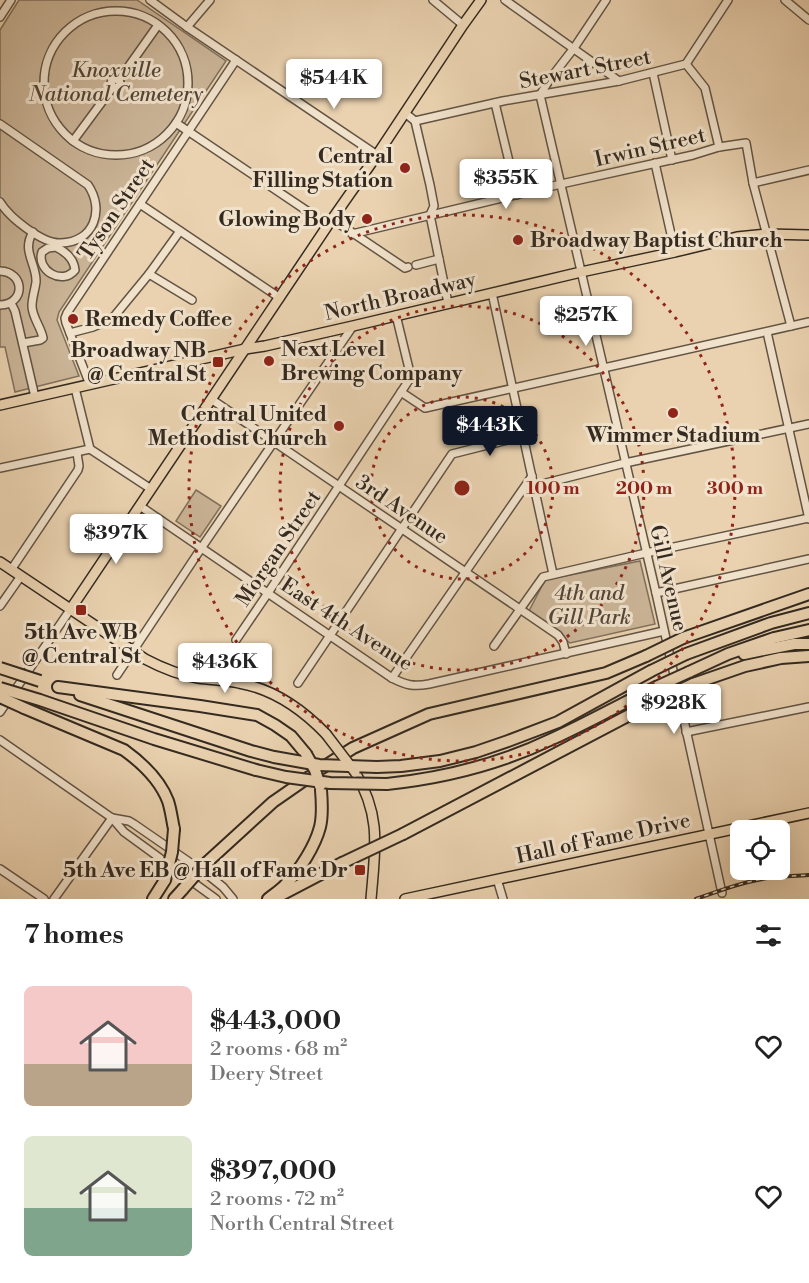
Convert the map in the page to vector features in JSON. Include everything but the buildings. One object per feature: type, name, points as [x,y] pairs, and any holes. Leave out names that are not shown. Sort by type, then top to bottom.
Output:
[{"type":"highway","points":[[174,899],[204,865],[273,802],[352,748],[429,714],[606,673],[683,638],[809,594]]},
{"type":"highway","points":[[0,668],[274,757],[319,765],[401,766],[476,752],[508,741],[558,722],[686,654],[809,613]]},
{"type":"highway","points":[[0,688],[153,739],[256,770],[330,783],[387,784],[462,772],[501,759],[551,740],[728,654],[774,638],[809,630]]},
{"type":"highway","points":[[706,664],[794,644],[809,644]]},
{"type":"highway","points":[[273,899],[693,684],[754,664],[781,658],[809,656]]},
{"type":"highway","points":[[58,687],[257,715],[291,736],[306,754],[315,770],[321,789],[320,828],[303,864],[286,885],[268,899]]},
{"type":"highway","points":[[0,698],[124,750],[138,759],[157,780],[168,801],[174,829],[172,852],[165,880],[153,899]]},
{"type":"main road","points":[[70,610],[481,0]]},
{"type":"main road","name":"North Broadway","points":[[0,405],[737,237],[767,234],[809,235]]},
{"type":"main road","points":[[0,562],[132,652],[160,667],[196,678],[239,683],[279,697],[303,713],[326,735],[355,772],[367,794],[375,825],[371,899]]},
{"type":"main road","name":"Hall of Fame Drive","points":[[405,899],[809,813]]},
{"type":"street","points":[[0,17],[11,0]]},
{"type":"street","points":[[150,0],[377,155]]},
{"type":"street","points":[[187,27],[210,0]]},
{"type":"street","points":[[433,0],[463,25]]},
{"type":"street","points":[[506,0],[619,81]]},
{"type":"street","points":[[540,95],[606,0]]},
{"type":"street","points":[[719,147],[705,88],[686,64],[728,0]]},
{"type":"street","points":[[785,0],[809,20]]},
{"type":"street","points":[[125,11],[158,24],[180,50],[187,70],[188,93],[182,114],[176,123],[162,139],[144,150],[123,155],[102,154],[82,147],[66,135],[54,121],[47,105],[44,87],[45,69],[55,44],[74,24],[98,13],[125,11]]},
{"type":"street","points":[[73,141],[113,87],[119,86],[119,80],[158,24]]},
{"type":"street","name":"Tyson Street","points":[[90,385],[65,318],[67,313],[236,60]]},
{"type":"street","name":"Stewart Street","points":[[415,121],[495,103],[619,81],[686,64]]},
{"type":"street","points":[[653,73],[672,160]]},
{"type":"street","name":"Gill Avenue","points":[[540,95],[656,593],[722,893]]},
{"type":"street","points":[[495,103],[517,195]]},
{"type":"street","points":[[405,113],[415,121],[430,185],[434,206],[430,215],[448,303]]},
{"type":"street","points":[[176,123],[330,222],[405,268],[408,267]]},
{"type":"street","points":[[0,124],[83,180],[94,194],[96,217],[88,231],[78,239],[56,245],[42,252],[40,260],[48,271],[57,276],[70,276],[75,270],[73,261],[68,255],[56,245],[50,241],[33,232],[9,213],[0,202]]},
{"type":"street","name":"Irwin Street","points":[[352,234],[672,160],[719,147],[746,143],[753,183]]},
{"type":"street","points":[[655,164],[675,252]]},
{"type":"street","points":[[792,326],[753,183],[809,170]]},
{"type":"street","points":[[140,204],[280,298]]},
{"type":"street","points":[[70,333],[112,319],[150,274],[180,231]]},
{"type":"street","points":[[23,343],[43,338],[32,309],[36,280],[28,243],[33,232]]},
{"type":"street","points":[[416,265],[439,260]]},
{"type":"street","points":[[0,271],[9,272],[19,284],[18,295],[11,303],[0,305]]},
{"type":"street","points":[[150,274],[192,300]]},
{"type":"street","points":[[492,293],[553,574]]},
{"type":"street","points":[[11,303],[15,311],[35,397]]},
{"type":"street","name":"Morgan Street","points":[[236,640],[411,377],[396,315]]},
{"type":"street","points":[[401,392],[425,408],[809,322]]},
{"type":"street","points":[[117,675],[353,326]]},
{"type":"street","points":[[494,646],[543,577],[809,519],[767,332]]},
{"type":"street","points":[[75,388],[90,449],[151,489]]},
{"type":"street","name":"3rd Avenue","points":[[212,399],[558,635],[563,642],[566,654]]},
{"type":"street","points":[[534,486],[626,463],[809,424]]},
{"type":"street","points":[[298,683],[452,454],[523,436]]},
{"type":"street","points":[[0,468],[90,449]]},
{"type":"street","points":[[11,570],[78,470],[77,453]]},
{"type":"street","points":[[392,678],[532,476]]},
{"type":"street","name":"East 4th Avenue","points":[[140,506],[329,636],[392,678],[407,685],[420,686],[664,631]]},
{"type":"street","points":[[656,593],[809,559]]},
{"type":"street","points":[[0,606],[21,576]]},
{"type":"street","points":[[0,711],[70,610]]},
{"type":"street","points":[[686,732],[809,707]]},
{"type":"street","points":[[0,740],[112,818],[124,832],[216,899]]},
{"type":"street","points":[[54,899],[112,818]]},
{"type":"street","points":[[112,818],[134,824],[208,875],[233,899]]},
{"type":"street","points":[[0,869],[44,899]]},
{"type":"street","points":[[497,879],[503,899]]},
{"type":"green space","name":"Knoxville National Cemetery","points":[[19,0],[137,0],[226,61],[59,312],[57,320],[79,376],[15,392],[5,347],[0,347],[0,30]]},
{"type":"green space","points":[[196,490],[221,506],[200,537],[176,521]]},
{"type":"green space","name":"4th and Gill Park","points":[[640,561],[655,624],[570,643],[529,611],[545,580]]},
{"type":"railway","points":[[696,899],[755,880],[809,875]]},
{"type":"place","name":"Central Filling Station","points":[[405,168]]},
{"type":"place","name":"Glowing Body","points":[[367,219]]},
{"type":"place","name":"Broadway Baptist Church","points":[[518,240]]},
{"type":"place","name":"Remedy Coffee","points":[[73,319]]},
{"type":"place","name":"Next Level Brewing Company","points":[[269,361]]},
{"type":"place","name":"Broadway NB @ Central St","points":[[218,362]]},
{"type":"place","name":"Wimmer Stadium","points":[[673,413]]},
{"type":"place","name":"Central United Methodist Church","points":[[339,426]]},
{"type":"place","name":"5th Ave WB @ Central St","points":[[81,610]]},
{"type":"place","name":"5th Ave EB @ Hall of Fame Dr","points":[[360,870]]}]
